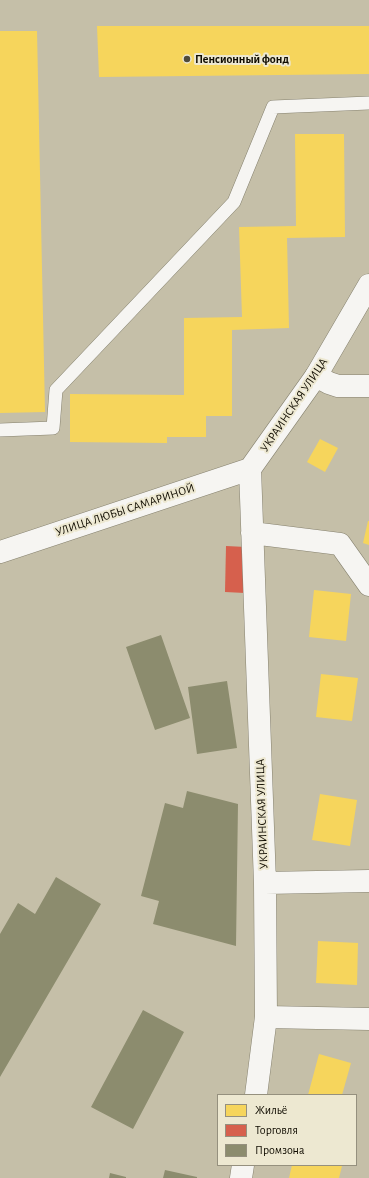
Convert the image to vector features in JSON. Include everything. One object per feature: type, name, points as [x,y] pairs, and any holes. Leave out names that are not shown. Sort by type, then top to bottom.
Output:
[{"type":"street","name":"УКРАИНСКАЯ УЛИЦА","points":[[256,1094],[266,1017],[265,883],[250,469],[316,376],[369,285]]},
{"type":"street","points":[[316,376],[338,386],[369,386]]},
{"type":"street","name":"УЛИЦА ЛЮБЫ САМАРИНОЙ","points":[[0,552],[250,469]]},
{"type":"street","points":[[252,532],[340,544],[369,585]]},
{"type":"street","points":[[265,883],[369,881]]},
{"type":"street","points":[[266,1017],[369,1019]]},
{"type":"street","points":[[241,1178],[243,1166]]},
{"type":"lane","points":[[0,430],[53,428],[56,390],[234,202],[273,107],[369,103]]},
{"type":"building: Жильё","points":[[97,26],[369,26],[369,74],[99,77]]},
{"type":"building: Жильё","points":[[0,31],[37,31],[45,412],[0,413]]},
{"type":"building: Жильё","points":[[295,134],[344,134],[345,237],[287,238],[289,328],[232,330],[232,416],[206,416],[206,437],[167,437],[167,443],[70,442],[70,394],[184,395],[184,318],[242,317],[239,227],[296,226]]},
{"type":"building: Жильё","points":[[320,439],[338,448],[325,472],[307,462]]},
{"type":"building: Жильё","points":[[369,521],[369,545],[363,543]]},
{"type":"building: Жильё","points":[[314,590],[351,594],[346,641],[309,637]]},
{"type":"building: Жильё","points":[[321,674],[358,678],[352,721],[316,717]]},
{"type":"building: Жильё","points":[[320,794],[357,800],[350,846],[312,840]]},
{"type":"building: Жильё","points":[[318,941],[358,943],[357,985],[316,983]]},
{"type":"building: Жильё","points":[[319,1054],[351,1063],[342,1094],[308,1094]]},
{"type":"building: Жильё","points":[[292,1166],[342,1166],[339,1178],[289,1178]]},
{"type":"building: Торговля","points":[[226,546],[246,547],[245,593],[225,592]]},
{"type":"building: Промзона","points":[[161,635],[190,718],[155,730],[126,647]]},
{"type":"building: Промзона","points":[[227,681],[237,748],[197,754],[188,687]]},
{"type":"building: Промзона","points":[[187,791],[238,804],[236,946],[153,924],[159,901],[141,896],[165,803],[183,808]]},
{"type":"building: Промзона","points":[[56,877],[101,904],[0,1077],[0,934],[18,903],[35,914]]},
{"type":"building: Промзона","points":[[143,1010],[184,1032],[133,1129],[91,1107]]},
{"type":"building: Промзона","points":[[165,1170],[197,1177],[197,1178],[163,1178]]},
{"type":"building: Промзона","points":[[110,1173],[126,1177],[126,1178],[109,1178]]},
{"type":"place","name":"Пенсионный фонд","points":[[187,59]]}]
